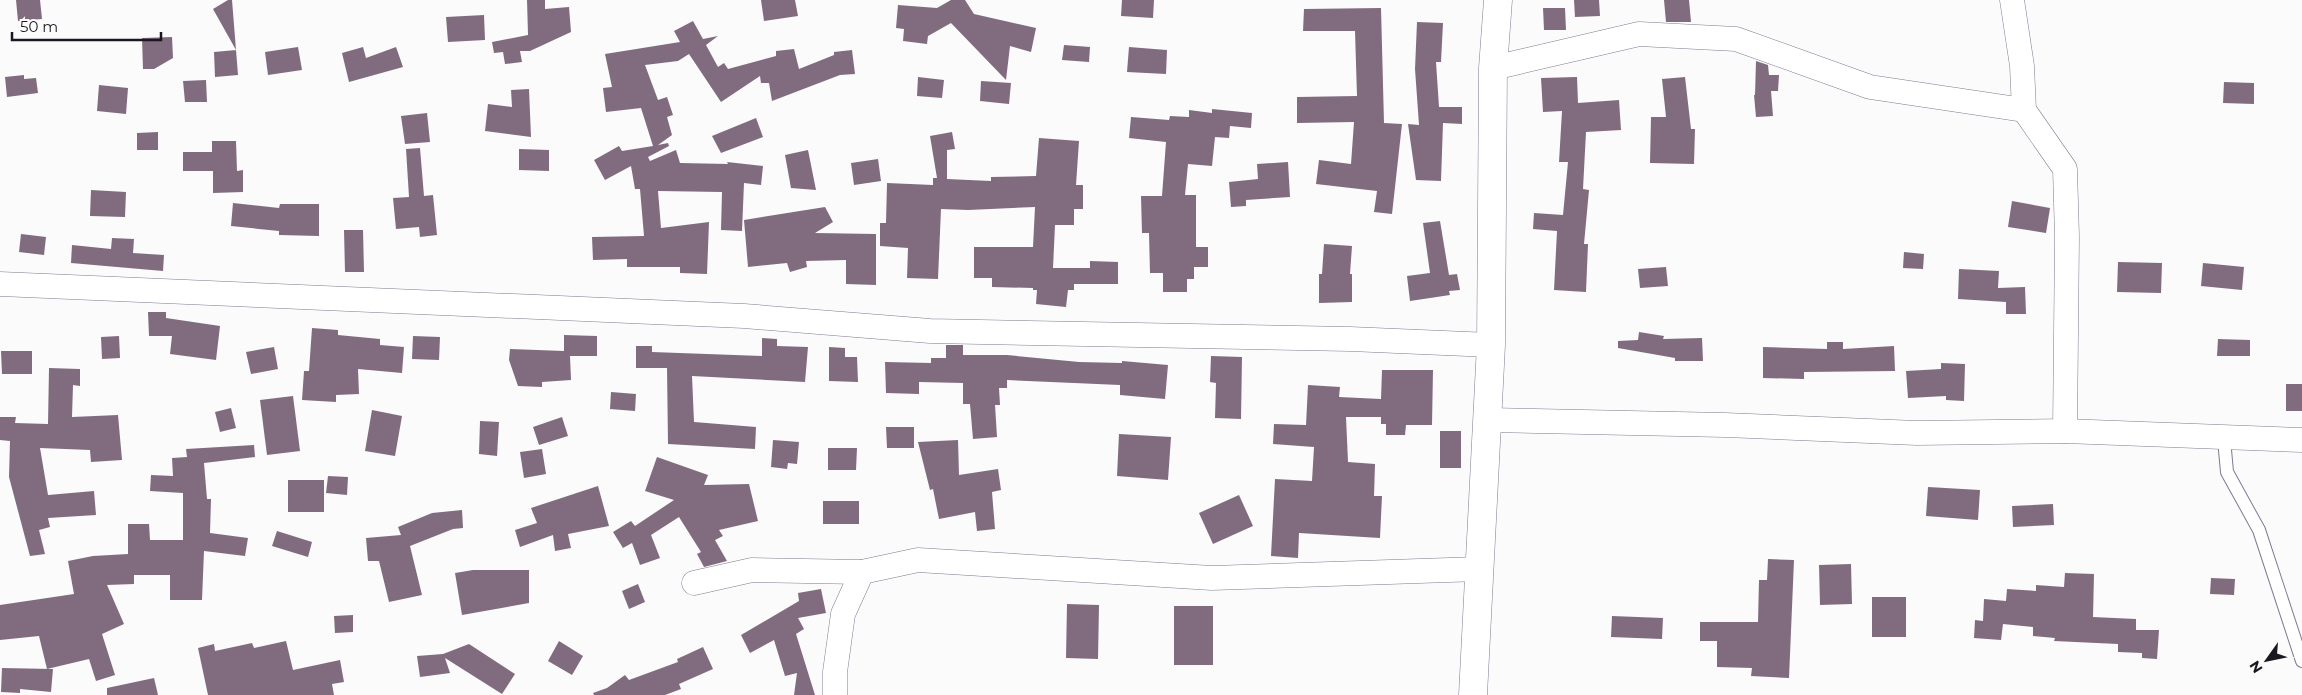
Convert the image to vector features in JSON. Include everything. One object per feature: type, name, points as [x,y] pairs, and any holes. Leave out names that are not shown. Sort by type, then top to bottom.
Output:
[{"type":"main road","points":[[1473,695],[1491,345],[1493,68],[1498,0]]},
{"type":"street","points":[[2012,0],[2021,56],[2024,110],[2065,169],[2067,237],[2065,431]]},
{"type":"street","points":[[1493,68],[1639,34],[1736,39],[1870,86],[2024,110]]},
{"type":"street","points":[[0,284],[734,316],[930,331],[1350,339],[1491,345]]},
{"type":"street","points":[[1488,420],[1724,425],[1917,434],[2065,431],[2302,440]]},
{"type":"street","points":[[694,583],[752,570],[862,572],[918,560],[1212,578],[1479,569]]},
{"type":"street","points":[[835,695],[835,672],[843,614],[862,572]]},
{"type":"lane","points":[[2224,438],[2227,472],[2259,530],[2302,662]]},
{"type":"building","points":[[16,0],[40,0],[42,19],[18,21]]},
{"type":"building","points":[[228,0],[232,0],[236,50],[213,9]]},
{"type":"building","points":[[527,0],[545,0],[545,9],[569,7],[571,32],[530,51],[520,51],[522,62],[505,64],[503,52],[494,53],[492,42],[528,35]]},
{"type":"building","points":[[761,0],[795,0],[798,16],[764,21]]},
{"type":"building","points":[[951,0],[965,0],[974,14],[1036,28],[1031,52],[1010,46],[1006,80],[951,23],[928,36],[927,44],[903,41],[904,29],[896,28],[898,5],[937,8]]},
{"type":"building","points":[[1122,0],[1154,0],[1153,18],[1121,16]]},
{"type":"building","points":[[1574,0],[1599,0],[1600,16],[1575,17]]},
{"type":"building","points":[[1664,0],[1689,0],[1691,22],[1666,22]]},
{"type":"building","points":[[1381,8],[1384,123],[1402,124],[1392,214],[1374,212],[1377,191],[1316,184],[1319,160],[1351,164],[1354,122],[1297,123],[1297,97],[1357,96],[1355,31],[1303,31],[1304,9]]},
{"type":"building","points":[[1543,8],[1565,8],[1566,30],[1544,30]]},
{"type":"building","points":[[484,15],[485,40],[448,42],[446,17]]},
{"type":"building","points":[[693,21],[703,39],[718,36],[706,45],[718,67],[724,63],[728,69],[776,56],[776,51],[794,49],[799,69],[834,55],[834,52],[852,50],[855,74],[840,75],[772,101],[769,83],[761,83],[760,76],[721,102],[689,54],[678,61],[645,65],[658,100],[667,97],[673,115],[667,117],[672,135],[658,145],[668,143],[669,146],[648,157],[650,161],[676,150],[680,163],[728,164],[727,162],[763,166],[761,185],[744,183],[742,231],[721,230],[722,192],[658,191],[661,228],[709,222],[707,274],[680,273],[680,267],[627,267],[627,259],[593,260],[592,237],[644,236],[640,189],[635,189],[631,166],[605,180],[594,160],[619,146],[622,151],[653,146],[641,108],[606,112],[603,88],[612,87],[605,54],[680,42],[674,31]]},
{"type":"building","points":[[1417,22],[1443,23],[1441,62],[1436,62],[1439,107],[1462,107],[1462,124],[1443,123],[1441,181],[1416,180],[1408,124],[1419,125],[1415,69]]},
{"type":"building","points":[[172,37],[173,58],[154,69],[143,69],[142,38]]},
{"type":"building","points":[[1064,45],[1090,47],[1089,62],[1062,60]]},
{"type":"building","points":[[298,47],[302,70],[268,75],[265,52]]},
{"type":"building","points":[[363,47],[366,58],[396,47],[403,67],[349,82],[342,53]]},
{"type":"building","points":[[1129,47],[1167,50],[1166,74],[1127,72]]},
{"type":"building","points":[[236,50],[238,75],[215,77],[214,52]]},
{"type":"building","points":[[1756,61],[1768,65],[1769,75],[1779,75],[1778,91],[1771,91],[1773,116],[1756,117],[1754,95]]},
{"type":"building","points":[[24,75],[24,79],[36,78],[38,93],[7,97],[5,77]]},
{"type":"building","points":[[918,77],[944,80],[942,98],[917,96]]},
{"type":"building","points":[[1577,77],[1578,103],[1619,100],[1621,130],[1586,132],[1583,189],[1589,190],[1584,244],[1588,244],[1586,292],[1554,290],[1557,231],[1533,229],[1534,213],[1563,215],[1568,162],[1559,162],[1562,111],[1543,112],[1541,78]]},
{"type":"building","points":[[1685,77],[1691,129],[1695,129],[1694,164],[1650,163],[1651,117],[1666,117],[1662,79]]},
{"type":"building","points":[[206,80],[207,102],[185,102],[183,81]]},
{"type":"building","points":[[981,81],[1011,83],[1009,104],[980,101]]},
{"type":"building","points":[[2224,82],[2254,83],[2254,104],[2223,103]]},
{"type":"building","points":[[99,85],[128,88],[126,114],[97,111]]},
{"type":"building","points":[[529,89],[531,137],[485,131],[488,104],[512,107],[511,90]]},
{"type":"building","points":[[1212,109],[1252,113],[1251,128],[1230,126],[1229,138],[1215,137],[1212,166],[1188,164],[1185,195],[1196,195],[1196,247],[1208,247],[1208,267],[1194,267],[1194,279],[1187,279],[1187,292],[1163,292],[1163,273],[1150,273],[1149,233],[1142,233],[1141,196],[1162,196],[1166,142],[1129,138],[1131,117],[1169,120],[1170,116],[1189,117],[1189,110],[1212,113]]},
{"type":"building","points":[[427,113],[430,142],[405,144],[401,116]]},
{"type":"building","points":[[756,118],[763,137],[721,153],[712,136]]},
{"type":"building","points":[[158,132],[158,150],[137,150],[137,133]]},
{"type":"building","points":[[952,132],[955,149],[947,150],[947,179],[991,181],[991,177],[1036,176],[1039,138],[1079,141],[1076,185],[1083,185],[1083,209],[1074,209],[1074,225],[1055,225],[1053,268],[1090,268],[1090,261],[1118,262],[1118,284],[1074,284],[1074,290],[1068,290],[1066,307],[1036,304],[1037,290],[1033,290],[1033,288],[992,287],[992,278],[974,278],[974,247],[1033,247],[1035,207],[968,210],[941,209],[938,279],[907,278],[908,248],[880,246],[880,223],[886,223],[887,183],[933,185],[933,178],[937,178],[930,136]]},
{"type":"building","points":[[212,141],[236,141],[237,171],[243,170],[243,192],[213,193],[213,171],[183,171],[183,152],[212,152]]},
{"type":"building","points":[[420,148],[424,196],[433,195],[437,235],[420,237],[419,227],[396,229],[393,198],[409,197],[406,149]]},
{"type":"building","points":[[519,149],[549,150],[549,171],[519,170]]},
{"type":"building","points":[[808,150],[816,190],[791,188],[785,155]]},
{"type":"building","points":[[878,159],[881,181],[854,185],[851,163]]},
{"type":"building","points":[[1288,162],[1290,197],[1246,200],[1246,206],[1231,207],[1229,182],[1258,179],[1257,164]]},
{"type":"building","points":[[91,190],[126,192],[125,217],[90,216]]},
{"type":"building","points":[[2012,201],[2050,208],[2046,233],[2008,227]]},
{"type":"building","points":[[233,203],[279,208],[280,204],[319,204],[319,236],[279,235],[279,231],[231,226]]},
{"type":"building","points":[[825,207],[833,222],[815,233],[876,234],[876,285],[846,284],[846,260],[806,261],[807,267],[790,272],[787,263],[748,267],[744,220]]},
{"type":"building","points":[[1440,221],[1449,275],[1457,274],[1460,290],[1449,291],[1450,295],[1410,301],[1407,276],[1430,273],[1423,223]]},
{"type":"building","points":[[344,230],[363,230],[364,272],[345,272]]},
{"type":"building","points":[[21,234],[46,237],[44,255],[19,252]]},
{"type":"building","points":[[112,238],[134,239],[133,253],[164,255],[163,271],[71,263],[72,245],[111,249]]},
{"type":"building","points":[[1324,244],[1352,246],[1350,274],[1352,274],[1352,302],[1319,303],[1319,274],[1322,274]]},
{"type":"building","points":[[1904,252],[1924,254],[1923,269],[1903,268]]},
{"type":"building","points":[[2118,262],[2162,263],[2161,293],[2117,292]]},
{"type":"building","points":[[2203,263],[2244,267],[2242,290],[2201,286]]},
{"type":"building","points":[[1666,267],[1668,286],[1640,288],[1638,269]]},
{"type":"building","points":[[1959,269],[1999,271],[1998,288],[2025,287],[2026,314],[2006,314],[2006,302],[1958,299]]},
{"type":"building","points":[[148,312],[166,312],[166,318],[220,326],[216,360],[170,354],[172,336],[149,336]]},
{"type":"building","points":[[312,328],[338,330],[338,335],[380,339],[380,345],[404,347],[402,373],[358,369],[359,394],[336,395],[336,402],[302,400],[304,371],[309,371]]},
{"type":"building","points":[[1639,332],[1664,336],[1663,339],[1702,338],[1703,361],[1675,361],[1675,358],[1618,348],[1618,341],[1638,340]]},
{"type":"building","points":[[564,335],[597,336],[597,356],[570,356],[571,380],[542,382],[542,387],[518,386],[509,360],[510,349],[564,351]]},
{"type":"building","points":[[119,336],[120,358],[102,359],[101,337]]},
{"type":"building","points":[[413,336],[440,337],[439,360],[412,359]]},
{"type":"building","points":[[762,338],[777,339],[777,346],[808,347],[805,382],[692,376],[694,422],[756,427],[755,449],[668,444],[667,368],[636,368],[636,346],[652,346],[652,352],[762,356]]},
{"type":"building","points":[[2218,339],[2250,340],[2250,356],[2217,356]]},
{"type":"building","points":[[1827,342],[1843,342],[1843,349],[1894,346],[1895,371],[1804,372],[1804,379],[1763,378],[1763,347],[1827,349]]},
{"type":"building","points":[[946,345],[963,345],[963,355],[1007,355],[1079,362],[1122,363],[1122,361],[1168,365],[1165,399],[1120,395],[1120,385],[1007,380],[1007,388],[999,388],[1000,405],[995,405],[997,437],[973,439],[970,404],[963,404],[963,383],[919,382],[919,394],[886,393],[885,362],[931,363],[931,358],[946,358]]},
{"type":"building","points":[[274,347],[278,369],[251,374],[246,352]]},
{"type":"building","points":[[829,347],[845,348],[845,357],[857,357],[858,382],[829,381]]},
{"type":"building","points":[[1,351],[32,351],[32,374],[2,374]]},
{"type":"building","points":[[1211,356],[1242,357],[1241,419],[1215,418],[1216,383],[1210,382]]},
{"type":"building","points":[[1941,363],[1965,364],[1964,401],[1946,400],[1946,396],[1908,398],[1906,371],[1941,369]]},
{"type":"building","points":[[49,368],[80,369],[80,386],[73,385],[72,417],[118,415],[122,460],[91,462],[90,450],[40,448],[48,495],[94,491],[96,515],[48,518],[50,527],[39,530],[45,554],[30,556],[9,477],[10,441],[0,440],[0,417],[16,417],[15,423],[48,424]]},
{"type":"building","points":[[1382,370],[1433,370],[1432,425],[1406,425],[1405,435],[1386,435],[1386,424],[1381,424],[1381,417],[1346,417],[1348,462],[1375,464],[1374,496],[1382,496],[1380,538],[1299,533],[1298,558],[1271,556],[1275,479],[1312,481],[1314,447],[1273,444],[1274,424],[1306,425],[1308,385],[1340,387],[1339,397],[1381,399]]},
{"type":"building","points":[[2286,384],[2302,384],[2302,411],[2286,411]]},
{"type":"building","points":[[611,392],[636,394],[635,411],[610,409]]},
{"type":"building","points":[[293,396],[300,451],[267,455],[260,400]]},
{"type":"building","points":[[231,408],[236,428],[220,432],[215,412]]},
{"type":"building","points":[[372,410],[402,416],[395,456],[365,451]]},
{"type":"building","points":[[562,417],[568,436],[539,445],[533,427]]},
{"type":"building","points":[[480,421],[499,422],[497,456],[479,454]]},
{"type":"building","points":[[886,427],[914,427],[914,448],[887,448]]},
{"type":"building","points":[[1440,431],[1461,431],[1461,468],[1440,468]]},
{"type":"building","points":[[1119,434],[1171,437],[1168,480],[1117,476]]},
{"type":"building","points":[[773,440],[799,442],[797,464],[788,463],[787,469],[771,467]]},
{"type":"building","points":[[958,440],[959,475],[998,469],[1001,490],[992,492],[995,529],[977,531],[975,512],[939,519],[933,489],[930,490],[918,442]]},
{"type":"building","points":[[254,445],[255,457],[204,463],[207,499],[211,499],[210,533],[248,538],[245,556],[204,551],[202,600],[170,600],[170,575],[134,575],[134,584],[107,585],[124,624],[102,634],[115,675],[96,681],[89,659],[47,669],[39,636],[0,640],[0,605],[74,594],[68,561],[93,556],[128,554],[128,524],[149,524],[150,540],[183,540],[183,493],[150,491],[151,475],[173,476],[172,458],[187,457],[186,449]]},
{"type":"building","points":[[828,448],[857,448],[856,470],[828,470]]},
{"type":"building","points":[[542,449],[546,474],[524,478],[520,452]]},
{"type":"building","points":[[657,457],[708,475],[704,485],[749,484],[758,521],[719,530],[723,536],[715,540],[727,561],[704,567],[697,554],[701,552],[679,517],[651,535],[660,558],[640,565],[632,543],[623,548],[613,532],[631,521],[635,526],[674,500],[645,491]]},
{"type":"building","points":[[328,476],[348,477],[347,495],[326,493]]},
{"type":"building","points":[[288,480],[324,480],[324,512],[288,512]]},
{"type":"building","points":[[598,486],[609,526],[568,534],[571,548],[555,551],[553,535],[520,547],[515,530],[537,523],[531,508]]},
{"type":"building","points":[[1928,487],[1980,490],[1978,520],[1926,516]]},
{"type":"building","points":[[1239,495],[1253,526],[1213,544],[1199,513]]},
{"type":"building","points":[[823,501],[859,501],[859,524],[823,524]]},
{"type":"building","points":[[2053,504],[2054,525],[2013,527],[2012,506]]},
{"type":"building","points":[[462,510],[463,528],[453,529],[410,546],[422,595],[389,602],[379,561],[368,561],[366,538],[401,535],[398,527],[432,513]]},
{"type":"building","points":[[277,531],[312,542],[308,557],[272,546]]},
{"type":"building","points":[[1768,559],[1794,560],[1789,678],[1751,676],[1752,668],[1717,667],[1717,641],[1700,641],[1700,622],[1758,622],[1759,580],[1767,580]]},
{"type":"building","points":[[1851,564],[1852,604],[1820,605],[1819,565]]},
{"type":"building","points":[[473,570],[529,570],[529,603],[462,615],[455,573]]},
{"type":"building","points":[[2065,573],[2094,574],[2093,617],[2136,619],[2136,630],[2159,630],[2157,659],[2142,658],[2142,653],[2118,652],[2118,644],[2054,641],[2055,638],[2033,636],[2033,627],[2003,624],[2001,640],[1974,638],[1975,620],[1983,621],[1984,599],[2006,601],[2007,589],[2036,591],[2036,585],[2064,587]]},
{"type":"building","points":[[2211,578],[2235,579],[2234,595],[2210,594]]},
{"type":"building","points":[[638,584],[645,602],[629,609],[622,591]]},
{"type":"building","points":[[821,589],[826,613],[798,618],[804,629],[796,634],[815,695],[794,695],[797,673],[785,676],[774,640],[750,653],[741,635],[799,601],[798,593]]},
{"type":"building","points":[[1872,597],[1906,597],[1906,637],[1872,637]]},
{"type":"building","points":[[1067,604],[1099,605],[1098,659],[1066,658]]},
{"type":"building","points":[[1174,606],[1213,606],[1213,665],[1174,665]]},
{"type":"building","points":[[353,615],[353,632],[335,633],[334,616]]},
{"type":"building","points":[[1612,616],[1663,618],[1662,639],[1611,637]]},
{"type":"building","points":[[286,641],[293,670],[340,660],[344,682],[332,684],[334,695],[208,695],[198,648],[214,644],[215,651],[252,643],[254,648]]},
{"type":"building","points":[[559,641],[583,656],[572,675],[548,661]]},
{"type":"building","points":[[469,644],[515,674],[502,694],[445,658],[450,673],[420,677],[417,656],[443,654]]},
{"type":"building","points":[[703,647],[713,669],[679,684],[681,689],[665,695],[594,695],[593,693],[607,688],[625,675],[629,680],[678,662],[677,659]]},
{"type":"building","points":[[2,668],[53,669],[51,692],[20,689],[20,693],[1,692]]},
{"type":"building","points":[[154,678],[158,695],[107,695],[107,688]]}]
